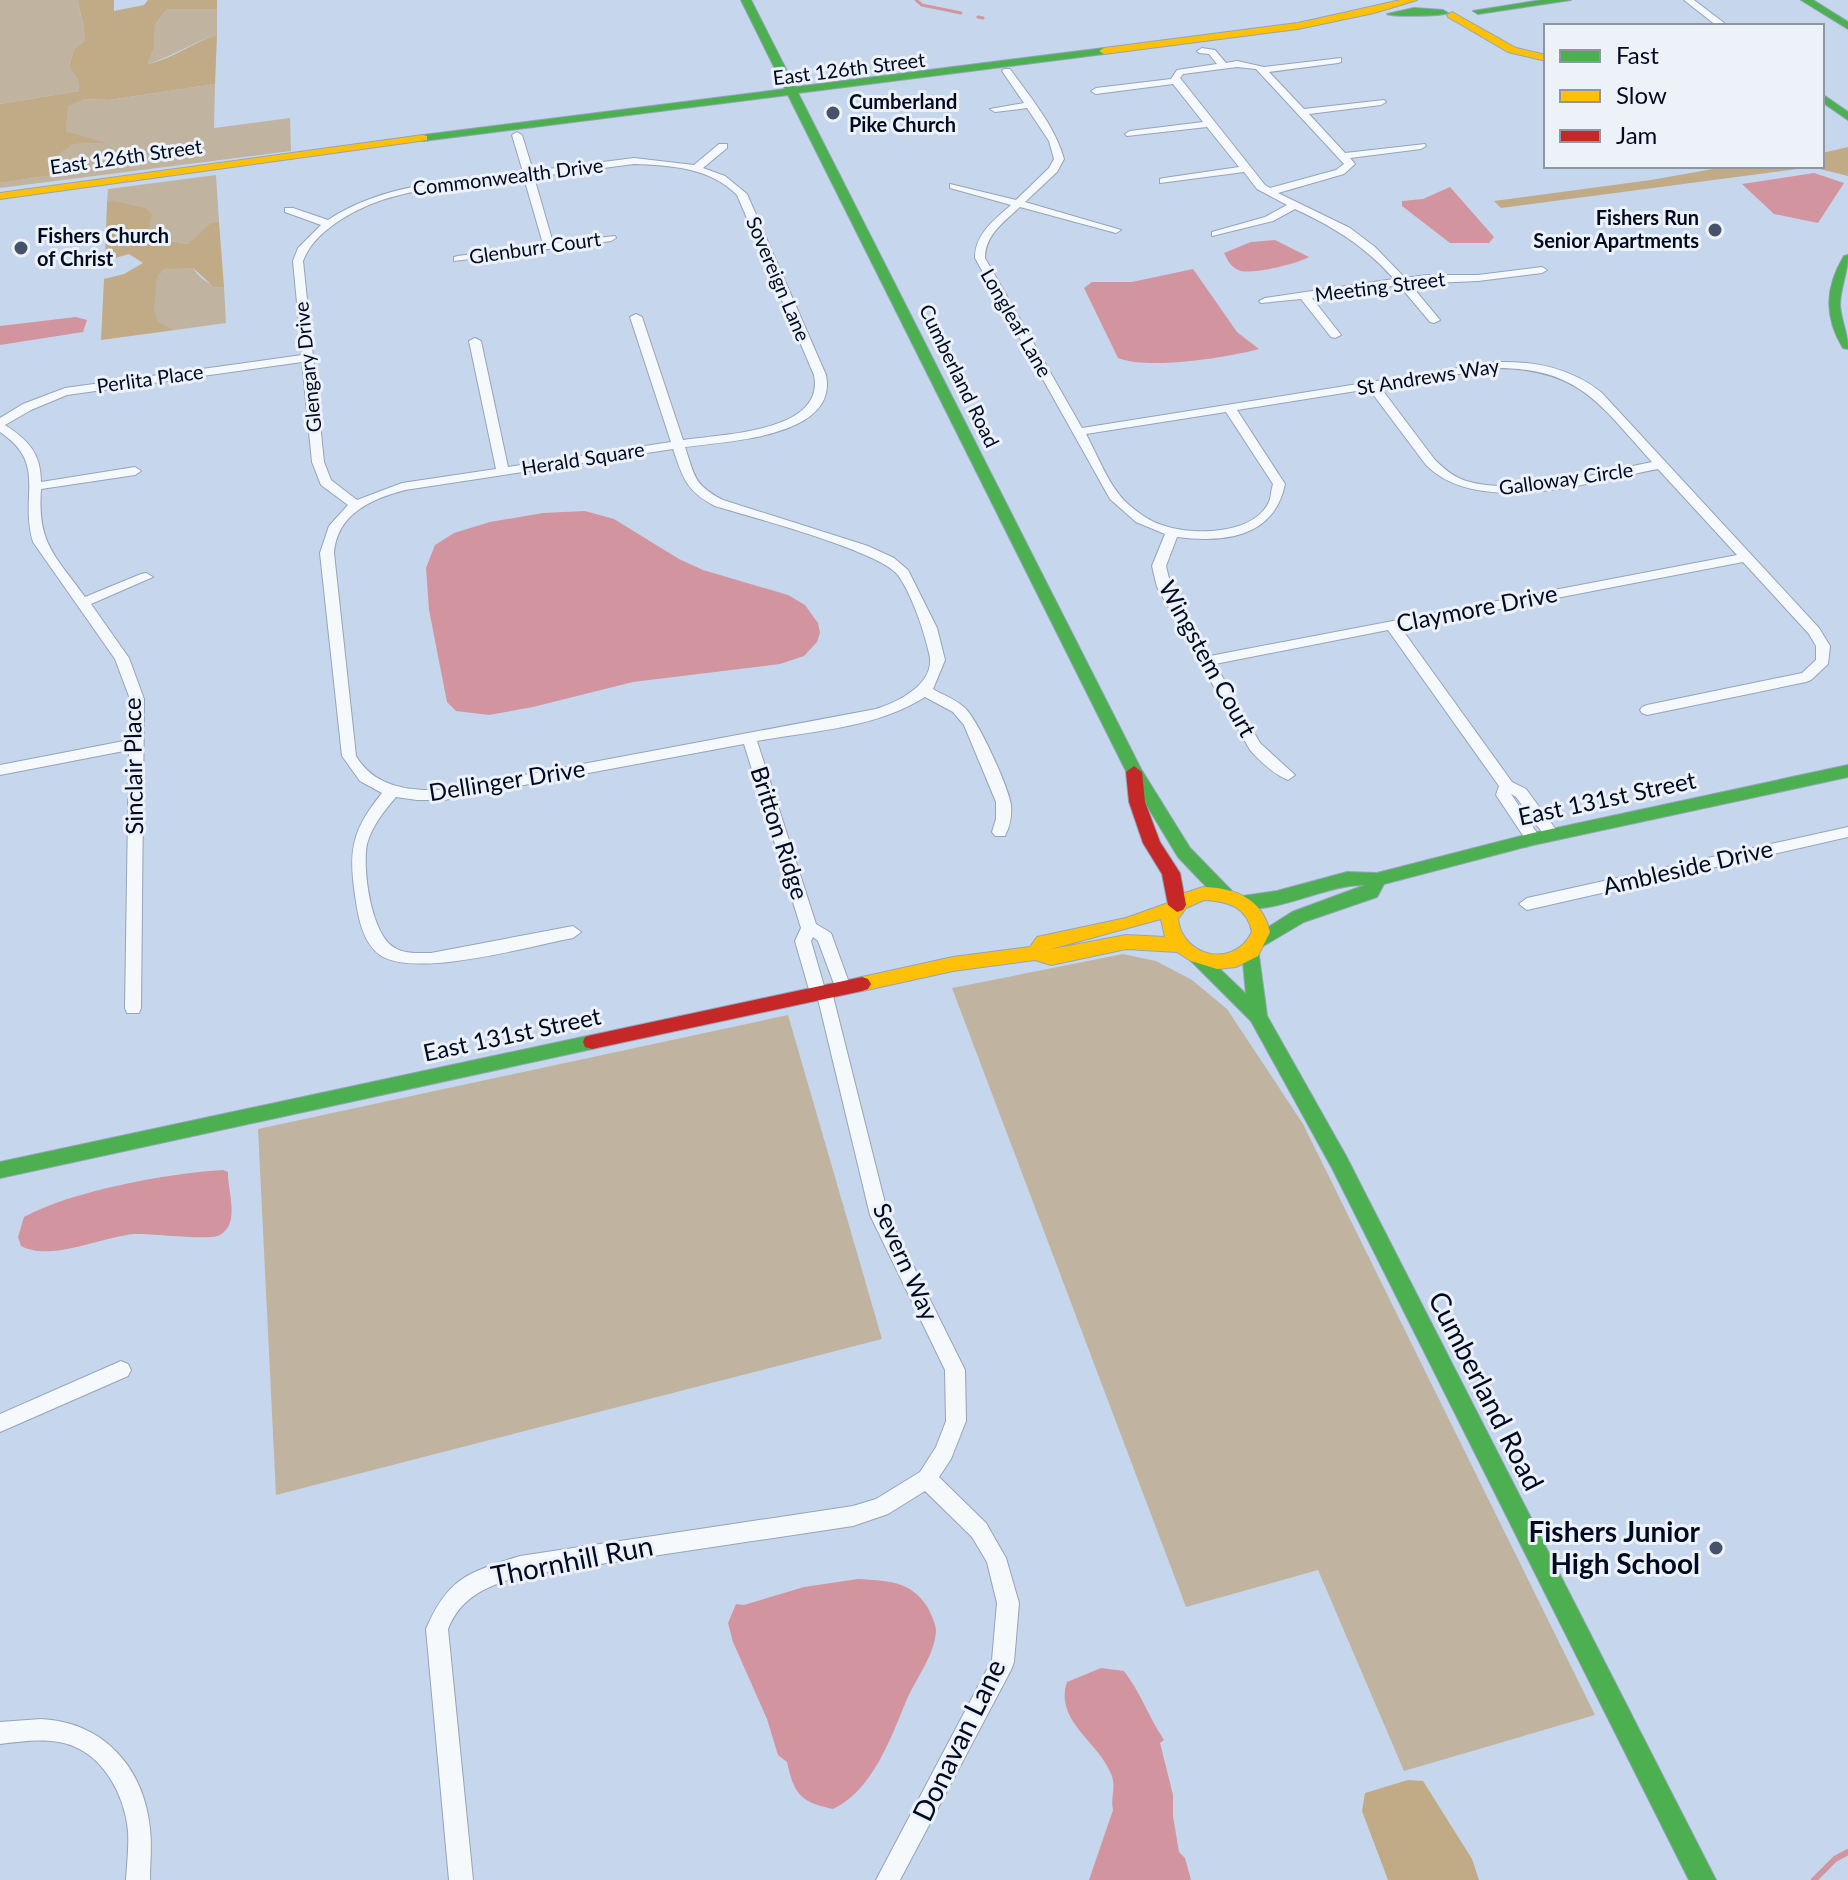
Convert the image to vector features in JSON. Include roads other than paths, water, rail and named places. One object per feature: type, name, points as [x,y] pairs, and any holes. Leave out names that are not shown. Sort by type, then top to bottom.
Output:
[{"type":"main road","name":"Cumberland Road","points":[[746,0],[1134,771],[1160,809],[1181,853],[1201,877],[1234,898]]},
{"type":"main road","name":"East 126th Street","points":[[0,196],[258,162],[287,155],[1198,46],[1342,20],[1412,0]]},
{"type":"main road","points":[[1427,0],[1430,7],[1520,54],[1544,58]]},
{"type":"main road","points":[[1480,6],[1517,0]]},
{"type":"main road","points":[[1480,6],[1566,0]]},
{"type":"main road","points":[[1806,0],[1848,26]]},
{"type":"main road","points":[[1829,0],[1848,13]]},
{"type":"main road","name":"East 126th Street","points":[[258,162],[291,163],[517,135],[792,95],[1007,71],[1343,27],[1402,12],[1447,14],[1480,6]]},
{"type":"main road","points":[[1480,6],[1476,21],[1500,43]]},
{"type":"main road","points":[[1824,99],[1848,117]]},
{"type":"main road","points":[[1848,259],[1830,301],[1835,323],[1848,345]]},
{"type":"main road","name":"Cumberland Road","points":[[1134,771],[1137,802],[1152,843],[1171,873],[1176,906]]},
{"type":"main road","name":"East 131st Street","points":[[1234,898],[1284,899],[1361,875],[1377,879],[1533,839],[1848,771]]},
{"type":"main road","name":"East 131st Street","points":[[1255,947],[1283,922],[1301,913],[1371,892],[1377,879]]},
{"type":"main road","points":[[1203,893],[1234,898],[1257,916],[1261,930],[1255,947],[1222,962],[1197,958],[1178,945],[1169,928],[1176,906],[1203,893]]},
{"type":"main road","name":"East 131st Street","points":[[1035,953],[1043,942],[1127,924],[1176,906]]},
{"type":"main road","name":"East 131st Street","points":[[0,1170],[953,964],[1035,953],[1051,958],[1126,942],[1178,945]]},
{"type":"main road","name":"Cumberland Road","points":[[1255,947],[1252,976],[1258,993],[1258,1016]]},
{"type":"main road","name":"Cumberland Road","points":[[1197,958],[1258,1016],[1346,1175],[1703,1880]]},
{"type":"street","points":[[1688,0],[1720,24]]},
{"type":"street","points":[[1209,67],[1197,54],[1198,46],[1212,52],[1223,65]]},
{"type":"street","points":[[1176,81],[1180,72],[1223,65],[1245,64],[1264,70],[1338,60]]},
{"type":"street","points":[[1264,70],[1350,164],[1345,170],[1269,192]]},
{"type":"street","name":"Longleaf Lane","points":[[1007,71],[1054,141],[1059,159],[1053,170],[982,240],[980,258],[1119,503],[1137,517],[1172,532]]},
{"type":"street","points":[[1096,91],[1176,81]]},
{"type":"street","points":[[1176,81],[1246,169],[1269,192],[1348,231],[1374,252],[1434,320]]},
{"type":"street","points":[[1303,112],[1381,102]]},
{"type":"street","points":[[995,109],[1030,105]]},
{"type":"street","points":[[1130,134],[1209,124]]},
{"type":"street","points":[[517,135],[549,246]]},
{"type":"street","points":[[694,170],[723,146]]},
{"type":"street","points":[[1344,156],[1421,146]]},
{"type":"street","name":"Commonwealth Drive","points":[[330,225],[385,194],[634,161],[663,162],[694,170]]},
{"type":"street","points":[[1164,181],[1246,169]]},
{"type":"street","name":"Sovereign Lane","points":[[694,170],[722,178],[742,194],[820,375],[823,392],[809,412]]},
{"type":"street","points":[[954,186],[1116,230]]},
{"type":"street","points":[[1216,234],[1269,219],[1295,205]]},
{"type":"street","points":[[289,210],[330,225]]},
{"type":"street","name":"Glengary Drive","points":[[330,225],[310,238],[299,255],[307,358],[319,471],[330,486],[357,506]]},
{"type":"street","name":"Glenburr Court","points":[[458,259],[611,238]]},
{"type":"street","name":"Meeting Street","points":[[1265,301],[1400,281],[1503,277],[1542,270]]},
{"type":"street","points":[[1304,295],[1335,335]]},
{"type":"street","points":[[636,317],[694,486],[709,498],[863,549],[897,567],[914,593],[938,652],[937,666],[923,690],[958,709],[970,723],[1003,802],[1004,819],[1000,832]]},
{"type":"street","points":[[475,341],[503,472]]},
{"type":"street","name":"Perlita Place","points":[[0,425],[27,407],[65,392],[307,358]]},
{"type":"street","name":"St Andrews Way","points":[[1078,432],[1496,365],[1542,368],[1587,386],[1820,638],[1823,661],[1806,677],[1647,710]]},
{"type":"street","name":"Galloway Circle","points":[[1372,385],[1440,472],[1469,487],[1505,491],[1662,464]]},
{"type":"street","points":[[1172,532],[1212,534],[1242,529],[1263,519],[1274,506],[1278,497],[1276,477],[1230,408]]},
{"type":"street","name":"Herald Square","points":[[357,506],[390,491],[779,427],[809,412]]},
{"type":"street","name":"Sinclair Place","points":[[0,425],[32,454],[37,465],[36,534],[129,670],[137,699],[133,1008]]},
{"type":"street","points":[[37,486],[135,471]]},
{"type":"street","name":"Dellinger Drive","points":[[357,506],[333,527],[327,545],[346,744],[357,770],[372,782],[393,790],[416,795],[444,795],[749,738],[889,711],[923,690]]},
{"type":"street","name":"Wingstem Court","points":[[1172,532],[1160,558],[1160,577],[1255,746],[1288,775]]},
{"type":"street","name":"Claymore Drive","points":[[1207,661],[1747,557]]},
{"type":"street","points":[[82,603],[146,577]]},
{"type":"street","points":[[1392,626],[1507,786],[1521,793],[1552,835]]},
{"type":"street","name":"Britton Ridge","points":[[749,738],[809,928],[803,941],[828,991]]},
{"type":"street","points":[[0,770],[137,743]]},
{"type":"street","points":[[1507,786],[1503,795],[1533,839]]},
{"type":"street","points":[[393,790],[366,827],[358,851],[366,926],[374,940],[385,949],[407,959],[431,959],[573,932]]},
{"type":"street","name":"Ambleside Drive","points":[[1527,904],[1848,832]]},
{"type":"street","name":"Britton Ridge","points":[[809,928],[825,937],[828,991]]},
{"type":"street","name":"Severn Way","points":[[828,991],[879,1215],[955,1370],[956,1421],[944,1452],[927,1479]]},
{"type":"street","points":[[0,1423],[121,1370]]},
{"type":"street","name":"Thornhill Run","points":[[461,1880],[437,1629],[445,1606],[473,1581],[520,1566],[853,1516],[881,1507],[927,1479]]},
{"type":"street","name":"Donavan Lane","points":[[888,1880],[1003,1662],[1008,1603],[996,1558],[979,1530],[927,1479]]},
{"type":"street","points":[[0,1733],[58,1732],[82,1738],[106,1756],[130,1791],[139,1829],[138,1880]]},
{"type":"waterway","points":[[916,0],[922,5],[961,13]]},
{"type":"waterway","points":[[978,17],[983,18]]},
{"type":"waterway","points":[[1814,1880],[1835,1859],[1848,1852]]},
{"type":"place","name":"Cumberland Pike Church","points":[[833,113]]},
{"type":"place","name":"Fishers Run Senior Apartments","points":[[1715,230]]},
{"type":"place","name":"Fishers Church of Christ","points":[[21,248]]},
{"type":"place","name":"Fishers Junior High School","points":[[1716,1548]]}]
